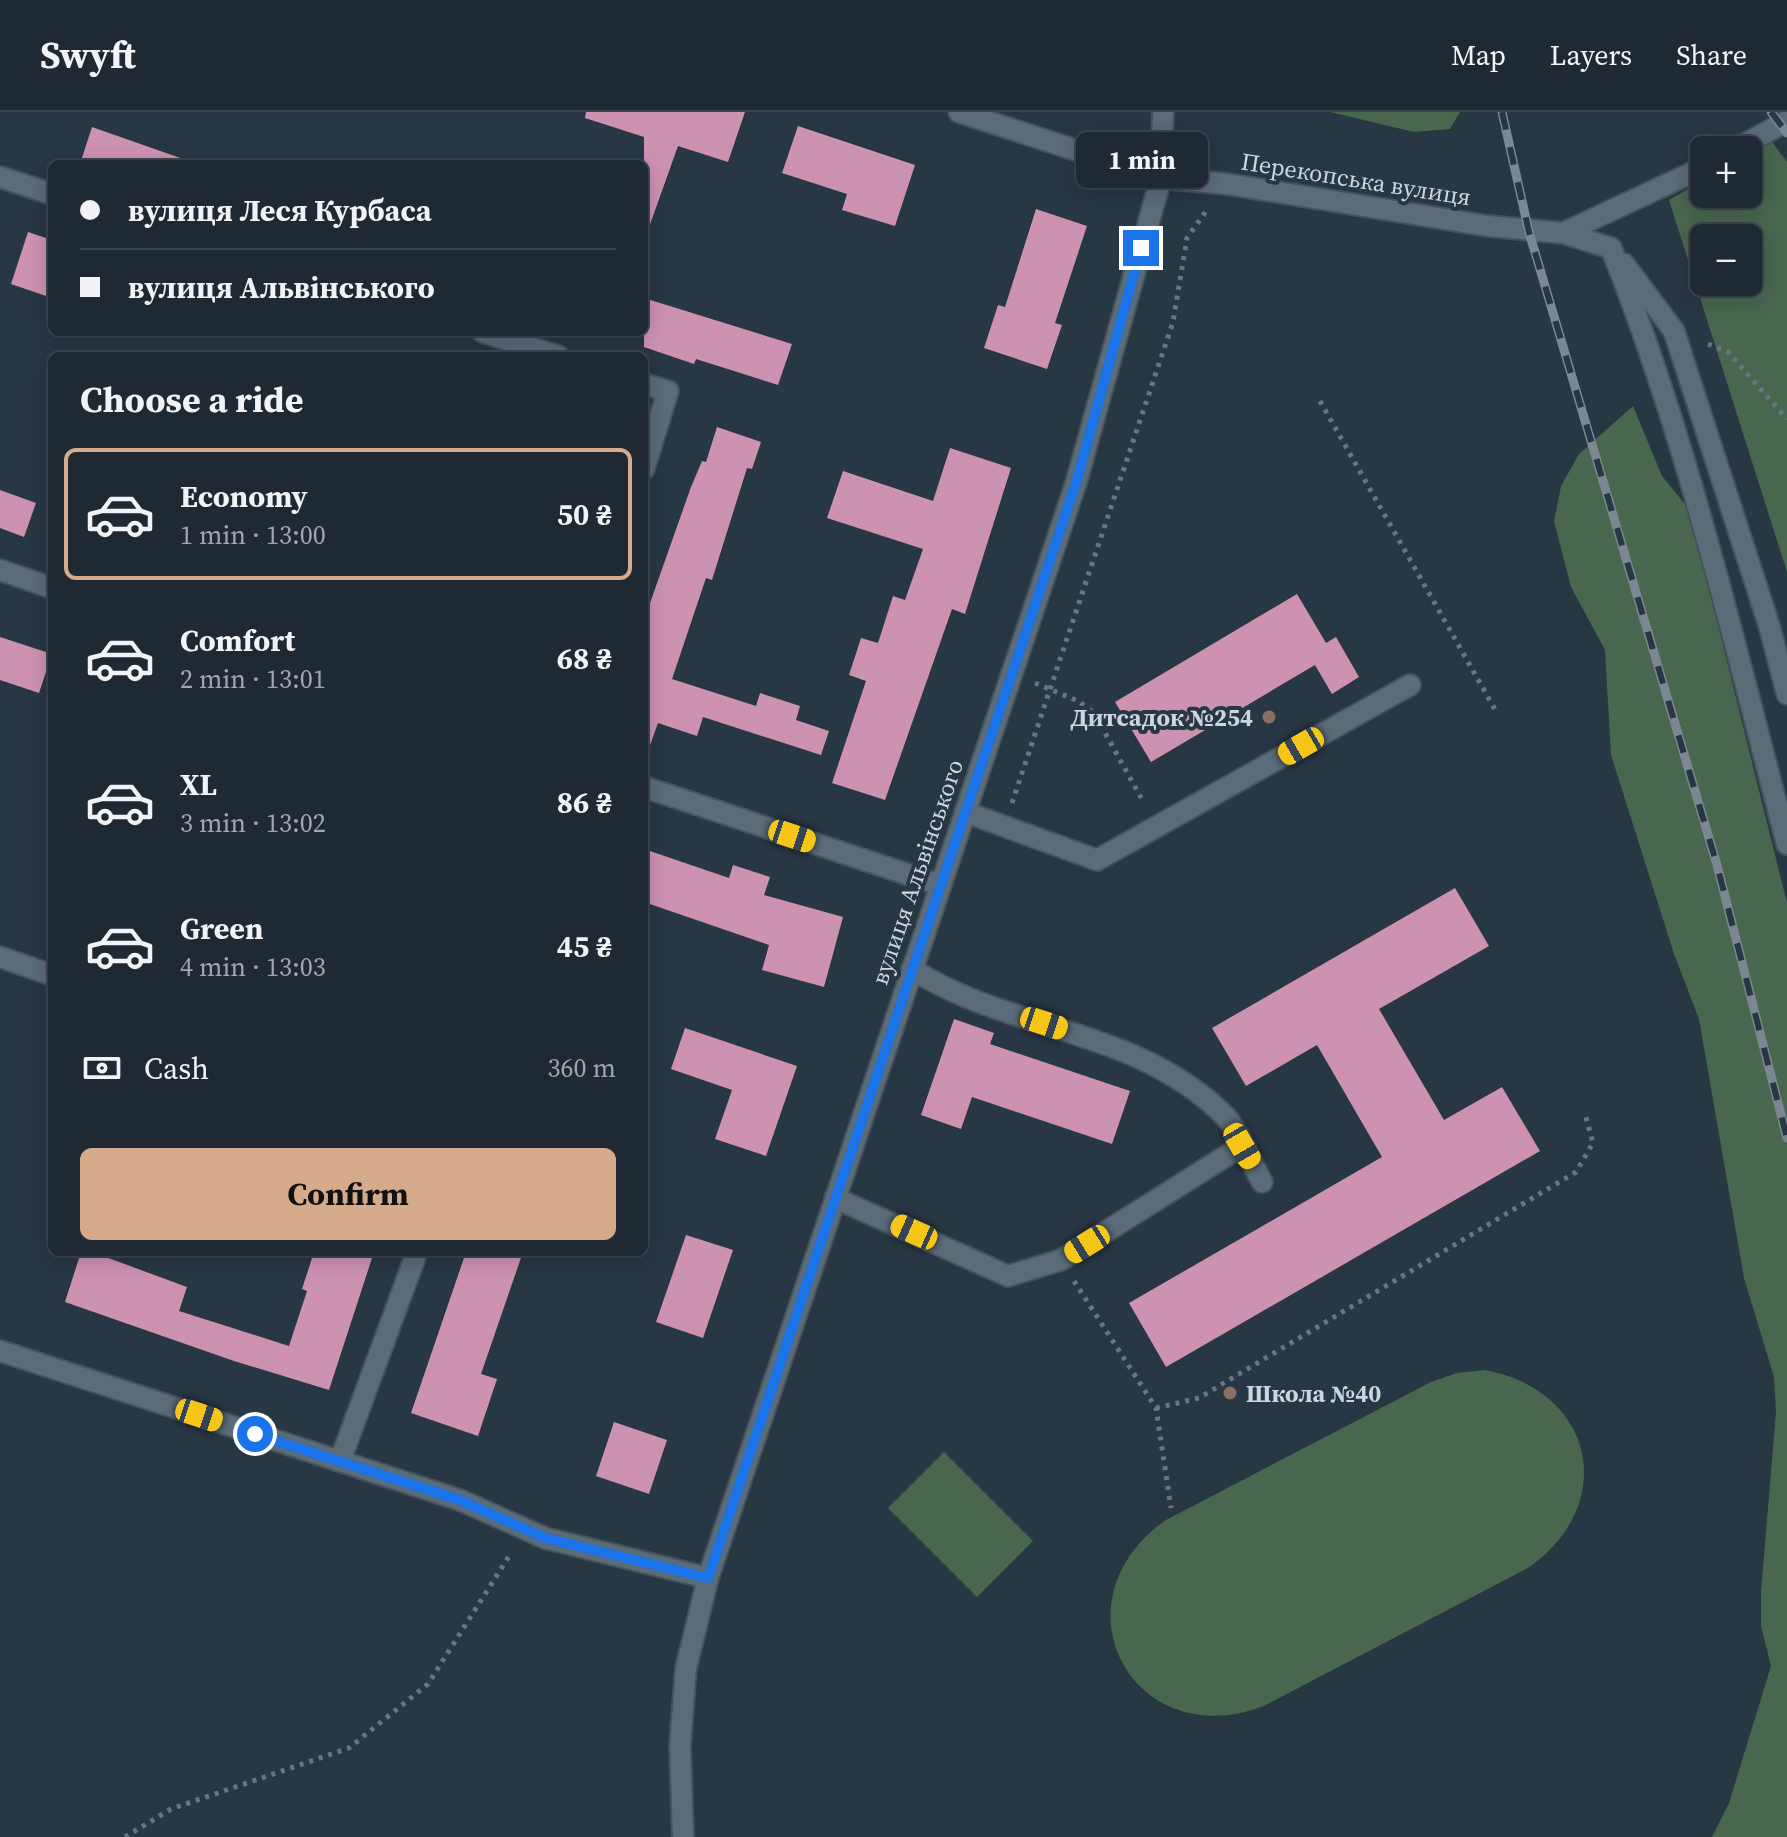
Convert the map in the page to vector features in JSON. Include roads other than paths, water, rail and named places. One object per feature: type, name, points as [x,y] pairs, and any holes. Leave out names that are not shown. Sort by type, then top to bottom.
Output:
[{"type":"street","name":"Перекопська вулиця","points":[[959,112],[1161,178],[1227,184],[1488,226],[1563,233],[1611,248]]},
{"type":"street","name":"вулиця Альвінського","points":[[683,1837],[680,1745],[686,1668],[708,1578],[1076,483],[1161,178],[1163,112]]},
{"type":"street","points":[[1760,136],[1787,121]]},
{"type":"street","points":[[1563,233],[1690,174]]},
{"type":"street","points":[[0,177],[48,193]]},
{"type":"street","points":[[1611,248],[1674,331],[1769,625],[1787,694]]},
{"type":"street","points":[[1611,248],[1636,311],[1682,453],[1787,844]]},
{"type":"street","points":[[496,336],[546,352]]},
{"type":"street","points":[[648,385],[668,391],[648,456]]},
{"type":"street","points":[[0,570],[48,587]]},
{"type":"street","points":[[965,812],[1097,860],[1410,685]]},
{"type":"street","points":[[648,788],[940,885]]},
{"type":"street","points":[[0,957],[48,974]]},
{"type":"street","points":[[912,969],[955,994],[1133,1052],[1224,1114],[1262,1182]]},
{"type":"street","points":[[835,1198],[1008,1276],[1061,1260],[1242,1146]]},
{"type":"street","points":[[340,1461],[416,1256]]},
{"type":"street","points":[[0,1351],[460,1500],[545,1538],[708,1578]]},
{"type":"railway","points":[[1502,112],[1529,232],[1717,865],[1787,1138]]},
{"type":"railway","points":[[1771,112],[1787,133]]},
{"type":"place","name":"Дитсадок №254","points":[[1269,717]]},
{"type":"place","name":"Школа №40","points":[[1230,1393]]}]
